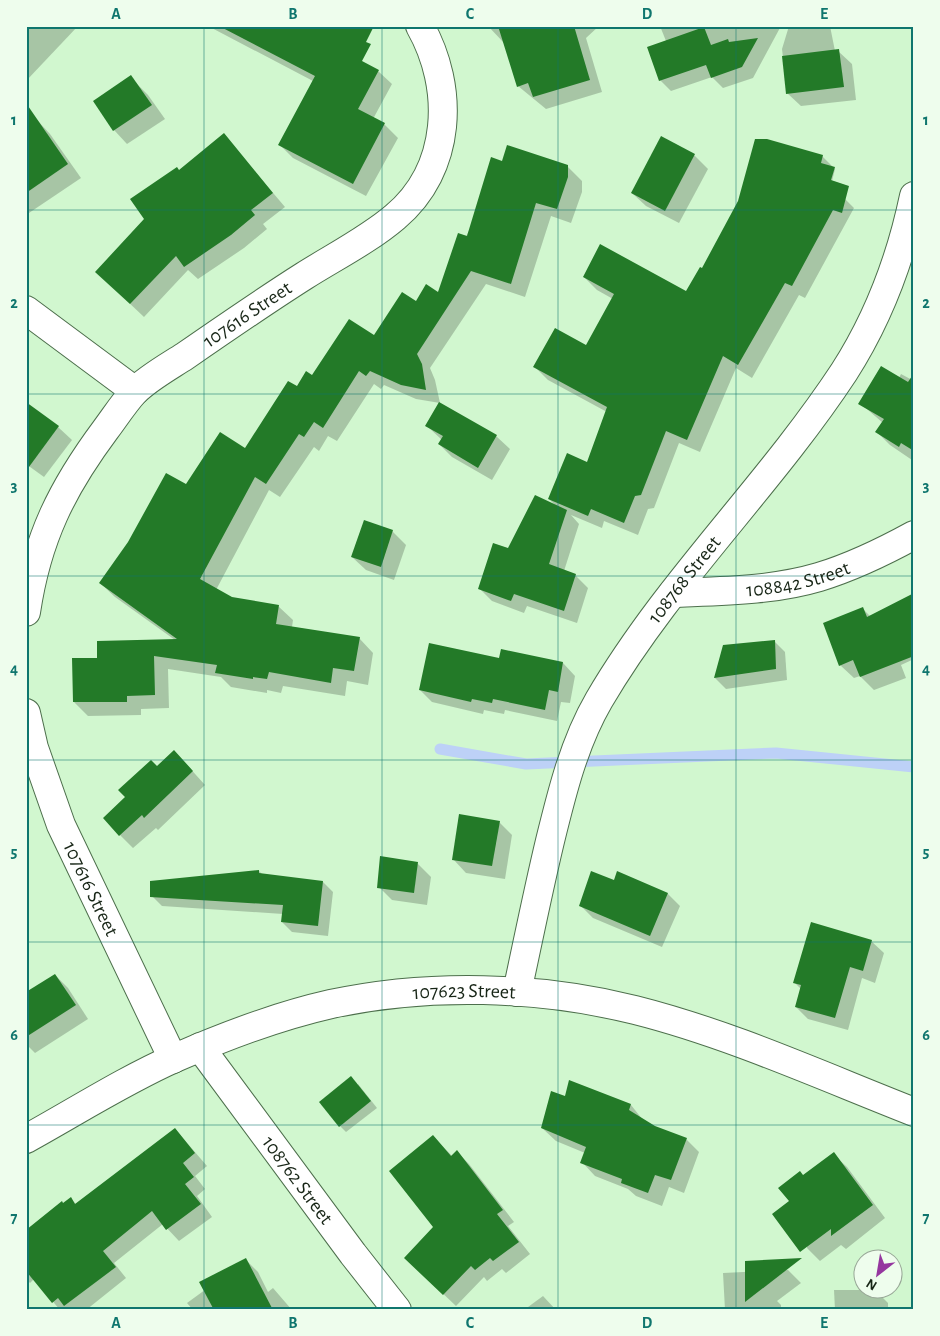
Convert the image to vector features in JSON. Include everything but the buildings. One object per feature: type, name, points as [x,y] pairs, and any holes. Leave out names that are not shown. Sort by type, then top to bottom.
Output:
[{"type":"street","name":"107616 Street","points":[[26,612],[38,554],[60,497],[85,458],[135,392],[261,303],[382,227],[411,202],[424,184],[437,156],[444,115],[441,76],[435,55],[420,26]]},
{"type":"street","name":"108768 Street","points":[[517,992],[562,793],[579,739],[620,665],[673,593],[761,484],[844,371],[887,288],[901,247],[914,196]]},
{"type":"street","points":[[26,310],[135,392]]},
{"type":"street","name":"108842 Street","points":[[673,593],[758,588],[817,578],[859,563],[914,535]]},
{"type":"street","name":"107616 Street","points":[[26,713],[46,787],[60,825],[173,1059]]},
{"type":"street","name":"107623 Street","points":[[26,1139],[173,1059],[200,1048],[284,1017],[332,1004],[423,992],[517,992],[605,1004],[671,1020],[753,1049],[914,1112]]},
{"type":"street","name":"108762 Street","points":[[200,1048],[397,1310]]},
{"type":"waterway","points":[[440,749],[526,764],[776,753],[914,767]]}]
